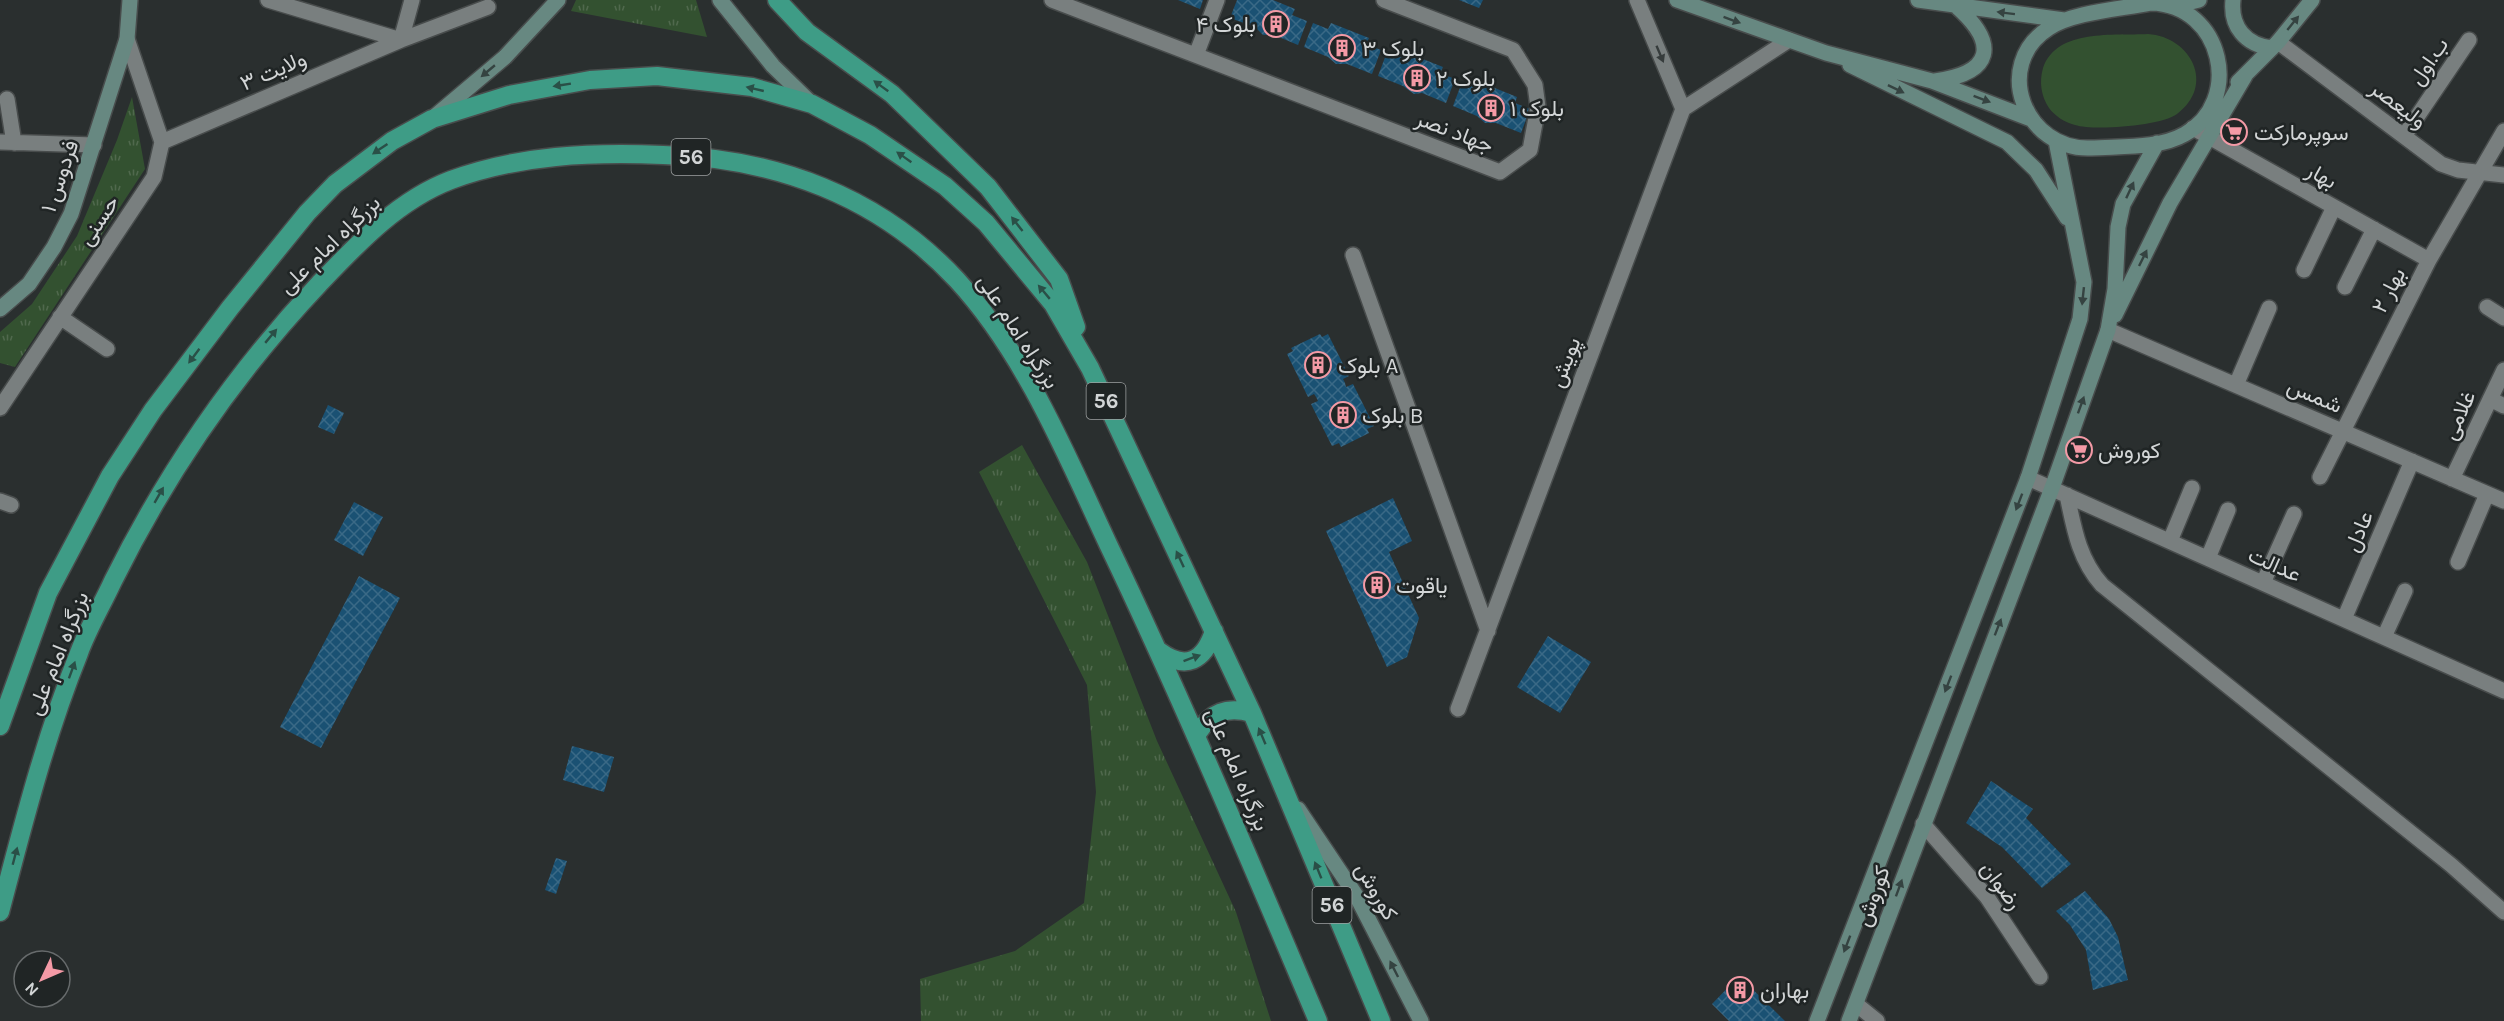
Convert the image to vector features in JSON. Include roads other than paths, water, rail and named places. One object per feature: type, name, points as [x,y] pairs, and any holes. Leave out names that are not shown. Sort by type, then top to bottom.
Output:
[{"type":"highway","points":[[777,0],[807,32],[892,94],[988,187],[1059,279],[1090,368]]},
{"type":"highway","name":"بزرگراه امام علی","points":[[0,726],[48,593],[110,476],[153,410],[230,308],[328,191],[365,159],[432,119],[509,95],[546,87],[590,80],[657,76],[752,87],[812,104],[890,147],[945,186],[986,223],[1053,304],[1090,368],[1252,713],[1380,1021]]},
{"type":"highway","name":"بزرگراه امام علی","points":[[0,912],[43,750],[80,649],[158,498],[243,370],[286,319],[338,264],[393,212],[448,181],[517,161],[574,154],[629,154],[719,159],[760,166],[801,177],[865,206],[895,226],[956,279],[984,315],[1017,363],[1055,432],[1159,651],[1197,734],[1318,1021]]},
{"type":"highway","points":[[1159,651],[1169,659],[1180,662],[1194,660],[1203,654],[1214,631]]},
{"type":"highway","points":[[1197,734],[1206,720],[1220,711],[1236,708],[1252,713]]},
{"type":"main road","name":"فردوس ۱","points":[[0,309],[28,284],[54,247],[71,214],[127,39],[130,0]]},
{"type":"main road","points":[[432,119],[505,57],[558,0]]},
{"type":"main road","points":[[720,0],[773,66],[812,104]]},
{"type":"main road","points":[[1677,0],[1826,53],[1932,81],[2031,119]]},
{"type":"main road","points":[[1918,0],[2072,19],[2092,0]]},
{"type":"main road","points":[[2199,0],[2151,3],[2072,19],[2049,28],[2036,39],[2024,61],[2020,87],[2023,103],[2031,119],[2042,132],[2072,147],[2088,148],[2173,140],[2193,128],[2210,107],[2245,76],[2275,45],[2312,0]]},
{"type":"main road","points":[[2233,0],[2232,14],[2240,32],[2254,44],[2275,45]]},
{"type":"main road","points":[[2173,3],[2198,21],[2209,34],[2216,49],[2219,72],[2210,107]]},
{"type":"main road","points":[[1932,81],[1968,74],[1978,67],[1982,58],[1983,39],[1969,18],[1956,6]]},
{"type":"main road","points":[[1826,53],[2007,142],[2027,159],[2052,191],[2076,238]]},
{"type":"main road","points":[[2108,330],[2170,203],[2245,76]]},
{"type":"main road","name":"کوروش","points":[[1817,1021],[2028,478],[2080,319],[2084,282],[2056,141]]},
{"type":"main road","name":"کوروش","points":[[1849,1021],[2052,488],[2108,330],[2115,289],[2118,227],[2123,204],[2157,143]]},
{"type":"main road","name":"کوروش","points":[[1285,790],[1357,897],[1421,1021]]},
{"type":"street","points":[[268,0],[401,40],[412,0]]},
{"type":"street","name":"جهاد نصر","points":[[1052,0],[1500,172],[1530,150],[1538,107],[1535,85],[1513,50],[1384,0]]},
{"type":"street","points":[[1196,56],[1217,0]]},
{"type":"street","points":[[1637,0],[1683,109],[1789,40]]},
{"type":"street","name":"ولایت ۳","points":[[162,142],[401,40],[488,7]]},
{"type":"street","points":[[127,39],[162,142]]},
{"type":"street","name":"ب.اول","points":[[2404,136],[2469,40]]},
{"type":"street","name":"ولیعصر","points":[[2275,45],[2442,164],[2480,173],[2504,175]]},
{"type":"street","points":[[7,99],[7,142],[94,145]]},
{"type":"street","name":"پویش","points":[[1458,709],[1683,109]]},
{"type":"street","name":"بهار","points":[[2193,128],[2429,260]]},
{"type":"street","name":"بهار ۲","points":[[2320,477],[2429,260],[2504,131]]},
{"type":"street","name":"حسنی","points":[[0,408],[154,177],[162,142]]},
{"type":"street","points":[[2304,270],[2334,207]]},
{"type":"street","points":[[2345,287],[2374,229]]},
{"type":"street","points":[[1353,255],[1488,631]]},
{"type":"street","points":[[2487,307],[2504,318]]},
{"type":"street","points":[[2236,385],[2269,308]]},
{"type":"street","points":[[60,317],[106,349]]},
{"type":"street","name":"شمس","points":[[2108,330],[2504,501]]},
{"type":"street","name":"غلامی","points":[[2452,479],[2497,402],[2504,370]]},
{"type":"street","name":"عادل","points":[[2344,619],[2412,461]]},
{"type":"street","name":"عدالت","points":[[2028,478],[2504,690]]},
{"type":"street","points":[[2170,541],[2192,488]]},
{"type":"street","points":[[2458,562],[2487,494]]},
{"type":"street","points":[[2067,495],[2077,541],[2088,570],[2102,585],[2451,865],[2504,912]]},
{"type":"street","points":[[2208,558],[2228,510]]},
{"type":"street","points":[[2264,583],[2294,514]]},
{"type":"street","points":[[2384,637],[2405,591]]},
{"type":"street","name":"رضوان","points":[[1923,824],[1986,897],[2040,977]]},
{"type":"street","points":[[1856,1004],[1877,1021]]},
{"type":"place","name":"بلوک ۴","points":[[1276,24]]},
{"type":"place","name":"بلوک ۳","points":[[1342,48]]},
{"type":"place","name":"بلوک ۲","points":[[1417,78]]},
{"type":"place","name":"بلوک ۱","points":[[1491,108]]},
{"type":"place","name":"سوپرمارکت","points":[[2234,132]]},
{"type":"place","name":"بلوک A","points":[[1318,365]]},
{"type":"place","name":"بلوک B","points":[[1343,415]]},
{"type":"place","name":"کوروش","points":[[2079,450]]},
{"type":"place","name":"یاقوت","points":[[1377,585]]},
{"type":"place","name":"بهاران","points":[[1740,990]]}]
